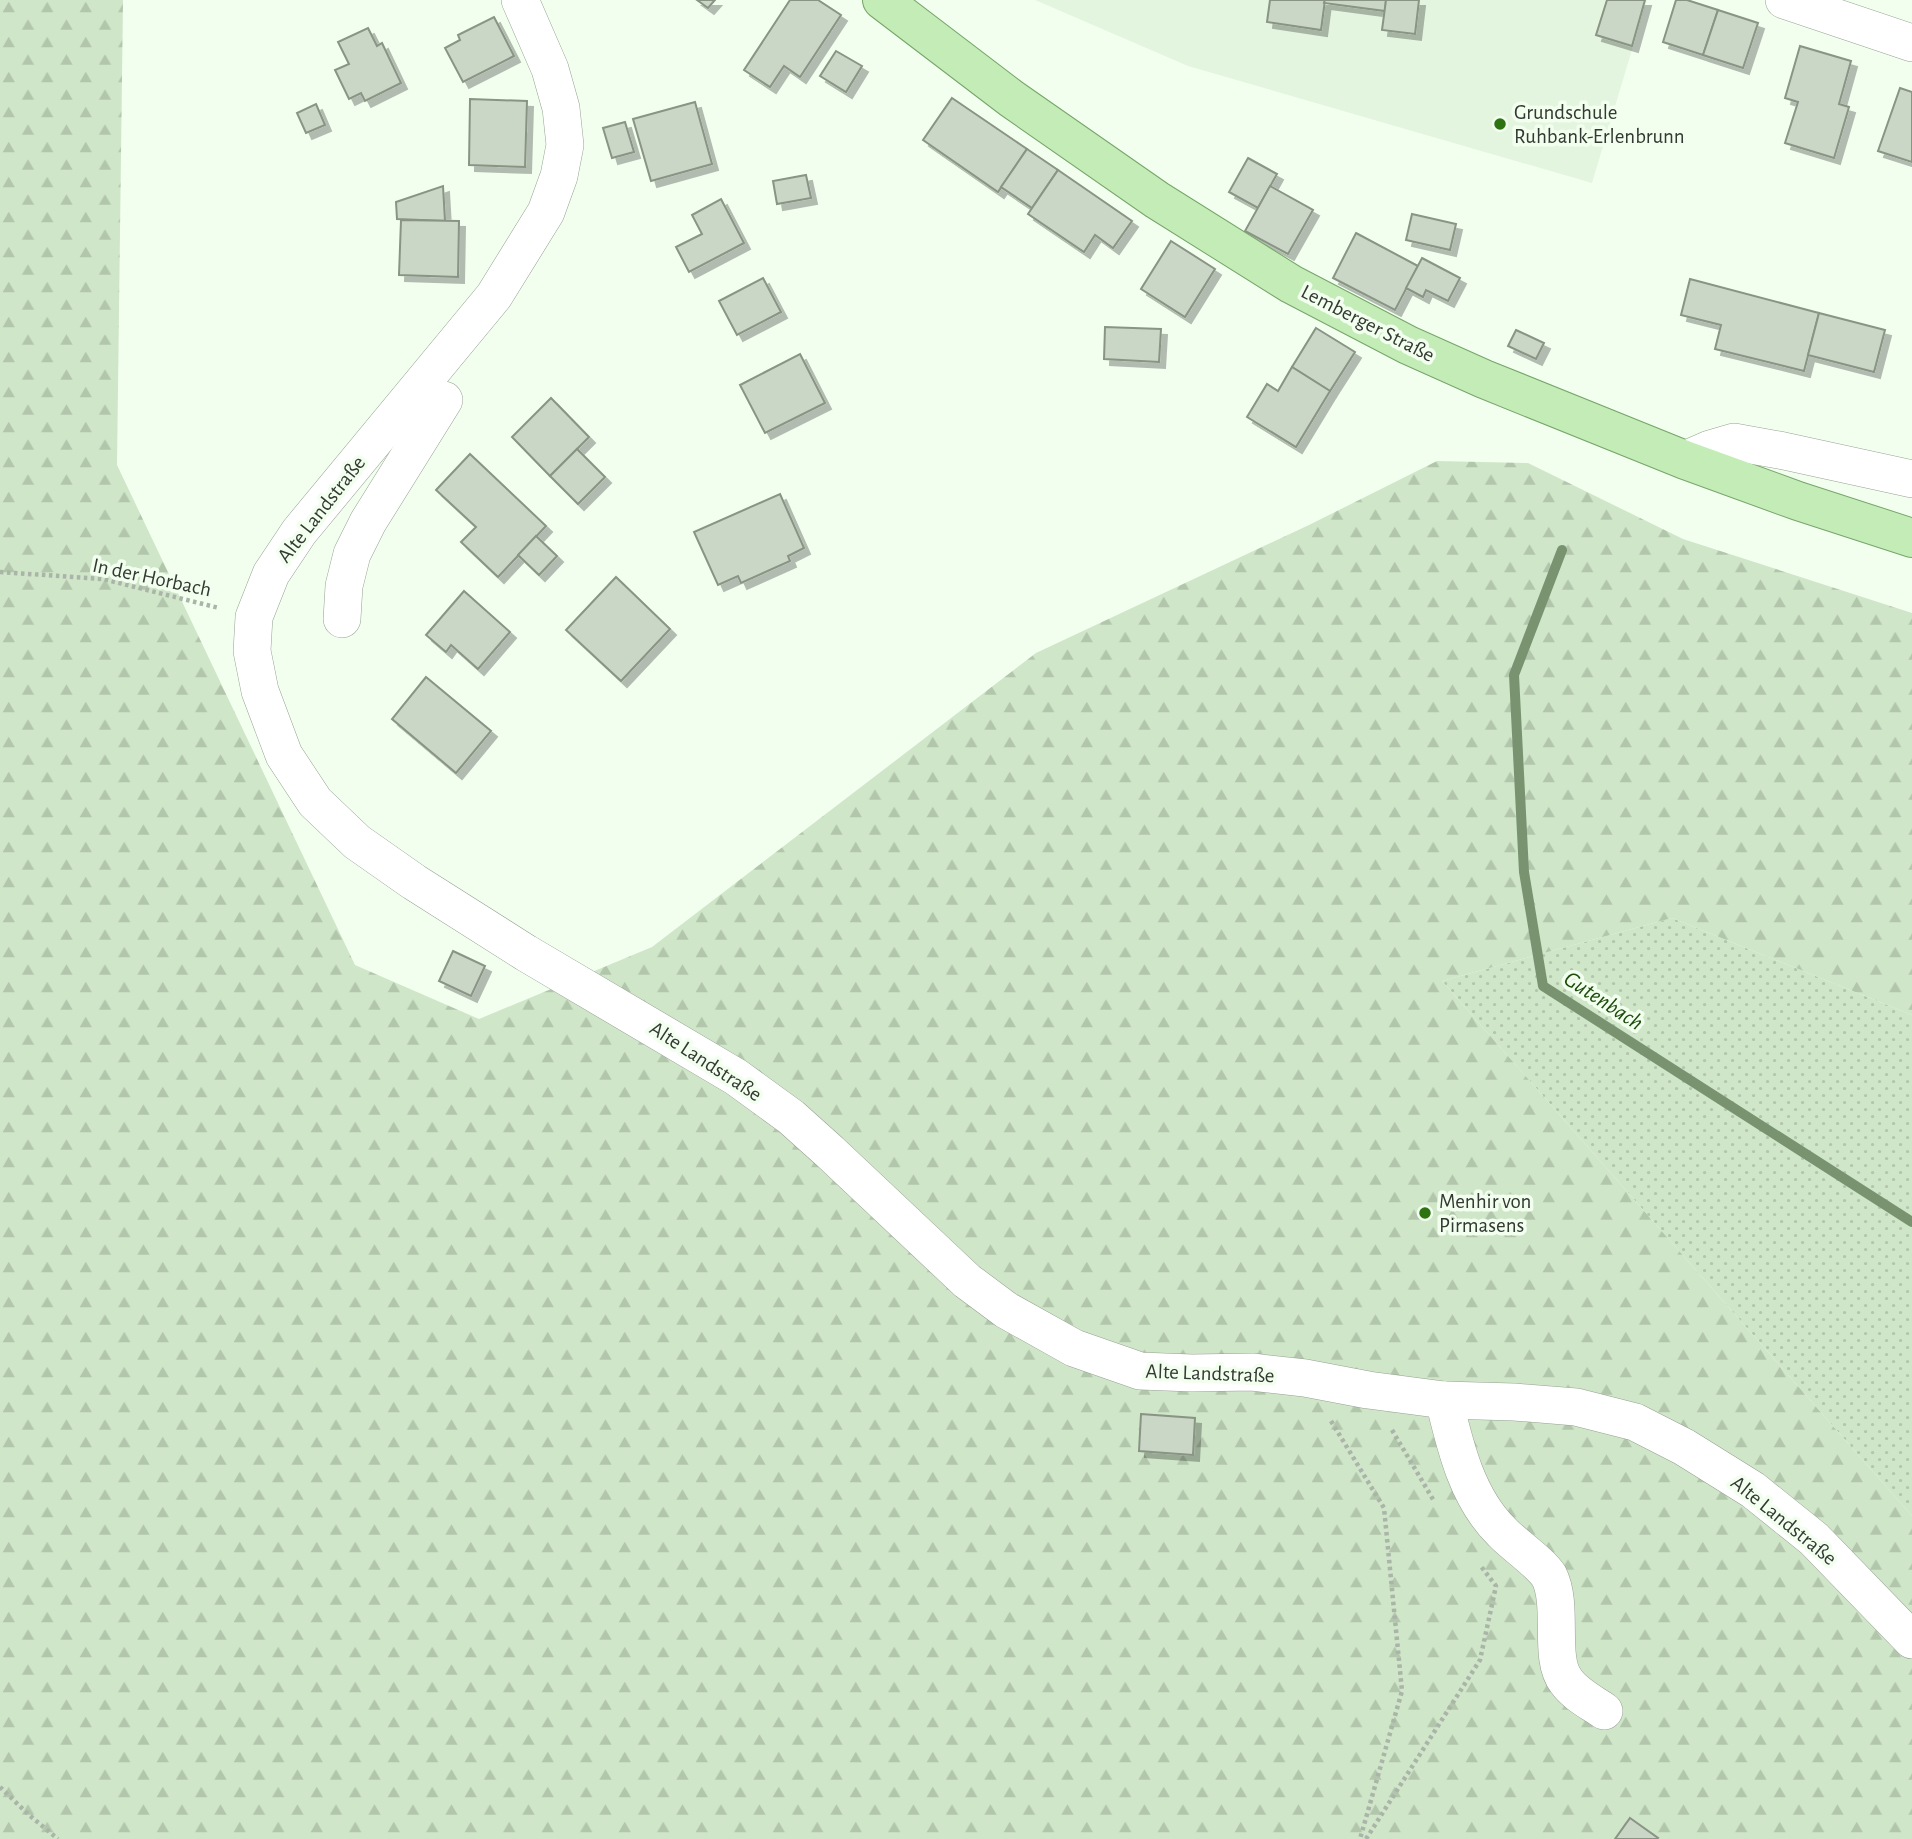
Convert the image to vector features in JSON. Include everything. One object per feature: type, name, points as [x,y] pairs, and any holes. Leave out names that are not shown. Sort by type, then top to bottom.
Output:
[{"type":"main road","name":"Lemberger Straße","points":[[882,0],[1012,99],[1146,193],[1291,284],[1408,345],[1484,379],[1685,460],[1912,538]]},
{"type":"street","name":"Alte Landstraße","points":[[520,0],[550,69],[561,108],[565,145],[559,176],[546,212],[494,296],[299,532],[271,574],[254,617],[252,651],[260,691],[284,755],[315,802],[357,842],[414,883],[526,953],[736,1077],[791,1117],[967,1281],[1006,1310],[1074,1348],[1140,1371],[1252,1372],[1444,1400],[1576,1407],[1635,1422],[1753,1490],[1814,1539],[1912,1640]]},
{"type":"street","points":[[1783,0],[1912,43]]},
{"type":"street","points":[[342,619],[344,586],[352,555],[368,522],[443,400]]},
{"type":"street","points":[[1685,460],[1734,442],[1912,479]]},
{"type":"street","points":[[1444,1400],[1464,1470],[1481,1506],[1501,1531],[1548,1575],[1556,1601],[1558,1664],[1564,1679],[1576,1692],[1604,1711]]},
{"type":"path","name":"In der Horbach","points":[[0,572],[103,579],[254,617]]},
{"type":"path","points":[[1305,1378],[1384,1508],[1402,1691],[1360,1839]]},
{"type":"path","points":[[1368,1391],[1438,1508]]},
{"type":"path","points":[[1366,1839],[1480,1660],[1496,1586],[1479,1564]]},
{"type":"path","points":[[0,1787],[58,1839]]},
{"type":"shaded area","name":"Grundschule Ruhbank-Erlenbrunn","points":[[1035,0],[1647,0],[1592,183],[1188,66]]},
{"type":"green space","points":[[0,0],[123,0],[117,465],[355,965],[479,1019],[652,947],[1036,653],[1309,525],[1437,461],[1528,463],[1683,539],[1912,613],[1912,1015],[1672,918],[1442,981],[1912,1516],[1912,1839],[0,1839]]},
{"type":"green space","points":[[1672,918],[1912,1015],[1912,1516],[1442,981]]},
{"type":"building","points":[[697,0],[715,0],[708,8]]},
{"type":"building","points":[[790,0],[818,0],[841,15],[800,77],[784,66],[770,87],[744,70]]},
{"type":"building","points":[[1270,0],[1325,0],[1321,30],[1267,22]]},
{"type":"building","points":[[1325,0],[1386,0],[1385,11],[1324,3]]},
{"type":"building","points":[[1386,0],[1419,0],[1415,34],[1382,30]]},
{"type":"building","points":[[1607,0],[1645,0],[1632,46],[1596,35]]},
{"type":"building","points":[[1676,0],[1687,0],[1718,10],[1703,55],[1663,42]]},
{"type":"building","points":[[1718,10],[1758,23],[1743,68],[1703,55]]},
{"type":"building","points":[[494,17],[514,56],[463,82],[445,48],[460,40],[458,35]]},
{"type":"building","points":[[368,28],[377,46],[382,43],[401,83],[365,101],[361,93],[349,99],[335,70],[349,64],[338,42]]},
{"type":"building","points":[[1800,46],[1851,61],[1839,104],[1849,107],[1834,158],[1785,143],[1798,102],[1785,98]]},
{"type":"building","points":[[836,51],[862,66],[846,92],[820,76]]},
{"type":"building","points":[[1900,88],[1912,92],[1912,162],[1878,151]]},
{"type":"building","points":[[952,98],[1027,149],[998,192],[923,140]]},
{"type":"building","points":[[470,99],[527,101],[525,167],[469,165]]},
{"type":"building","points":[[695,102],[712,164],[651,181],[633,119]]},
{"type":"building","points":[[316,104],[325,125],[306,133],[297,113]]},
{"type":"building","points":[[625,122],[634,152],[612,158],[603,128]]},
{"type":"building","points":[[1027,149],[1058,170],[1032,208],[1001,187]]},
{"type":"building","points":[[1248,158],[1277,174],[1258,208],[1229,192]]},
{"type":"building","points":[[1058,170],[1132,221],[1113,248],[1095,235],[1084,252],[1028,214]]},
{"type":"building","points":[[806,175],[811,198],[777,204],[773,181]]},
{"type":"building","points":[[443,186],[445,221],[397,219],[396,202]]},
{"type":"building","points":[[1270,186],[1313,210],[1288,254],[1245,231]]},
{"type":"building","points":[[721,199],[744,243],[689,272],[676,247],[702,234],[692,215]]},
{"type":"building","points":[[1412,214],[1456,224],[1450,250],[1406,240]]},
{"type":"building","points":[[401,220],[459,221],[458,277],[399,275]]},
{"type":"building","points":[[1356,233],[1418,266],[1395,310],[1333,278]]},
{"type":"building","points":[[1171,241],[1215,269],[1185,317],[1141,289]]},
{"type":"building","points":[[1422,258],[1460,278],[1448,301],[1426,290],[1423,297],[1406,288]]},
{"type":"building","points":[[763,278],[781,312],[737,335],[719,301]]},
{"type":"building","points":[[1690,279],[1819,313],[1804,371],[1715,349],[1721,325],[1681,315]]},
{"type":"building","points":[[1819,313],[1885,330],[1874,372],[1808,355]]},
{"type":"building","points":[[1105,327],[1161,329],[1159,362],[1104,359]]},
{"type":"building","points":[[1316,328],[1355,352],[1330,391],[1292,367]]},
{"type":"building","points":[[1516,330],[1544,343],[1536,359],[1508,346]]},
{"type":"building","points":[[800,354],[825,403],[765,433],[740,385]]},
{"type":"building","points":[[1292,367],[1330,391],[1296,447],[1247,417],[1267,384],[1278,391]]},
{"type":"building","points":[[551,398],[589,437],[550,476],[512,437]]},
{"type":"building","points":[[577,449],[605,477],[578,504],[550,476]]},
{"type":"building","points":[[470,454],[546,526],[498,577],[461,542],[476,527],[436,490]]},
{"type":"building","points":[[780,494],[804,548],[788,556],[790,561],[741,583],[738,576],[718,585],[694,532]]},
{"type":"building","points":[[536,536],[557,556],[539,575],[518,555]]},
{"type":"building","points":[[616,577],[670,629],[621,681],[566,630]]},
{"type":"building","points":[[464,591],[510,632],[478,669],[451,645],[446,652],[426,635]]},
{"type":"building","points":[[426,677],[491,731],[456,773],[392,719]]},
{"type":"building","points":[[453,951],[485,966],[471,996],[439,981]]},
{"type":"building","points":[[1141,1414],[1195,1418],[1193,1455],[1139,1451]]},
{"type":"building","points":[[1630,1818],[1658,1838],[1615,1839]]},
{"type":"waterway","name":"Gutenbach","points":[[1562,550],[1514,675],[1524,872],[1543,986],[1912,1222]]},
{"type":"place","name":"Grundschule Ruhbank-Erlenbrunn","points":[[1500,124]]},
{"type":"place","name":"Menhir von Pirmasens","points":[[1425,1213]]}]
